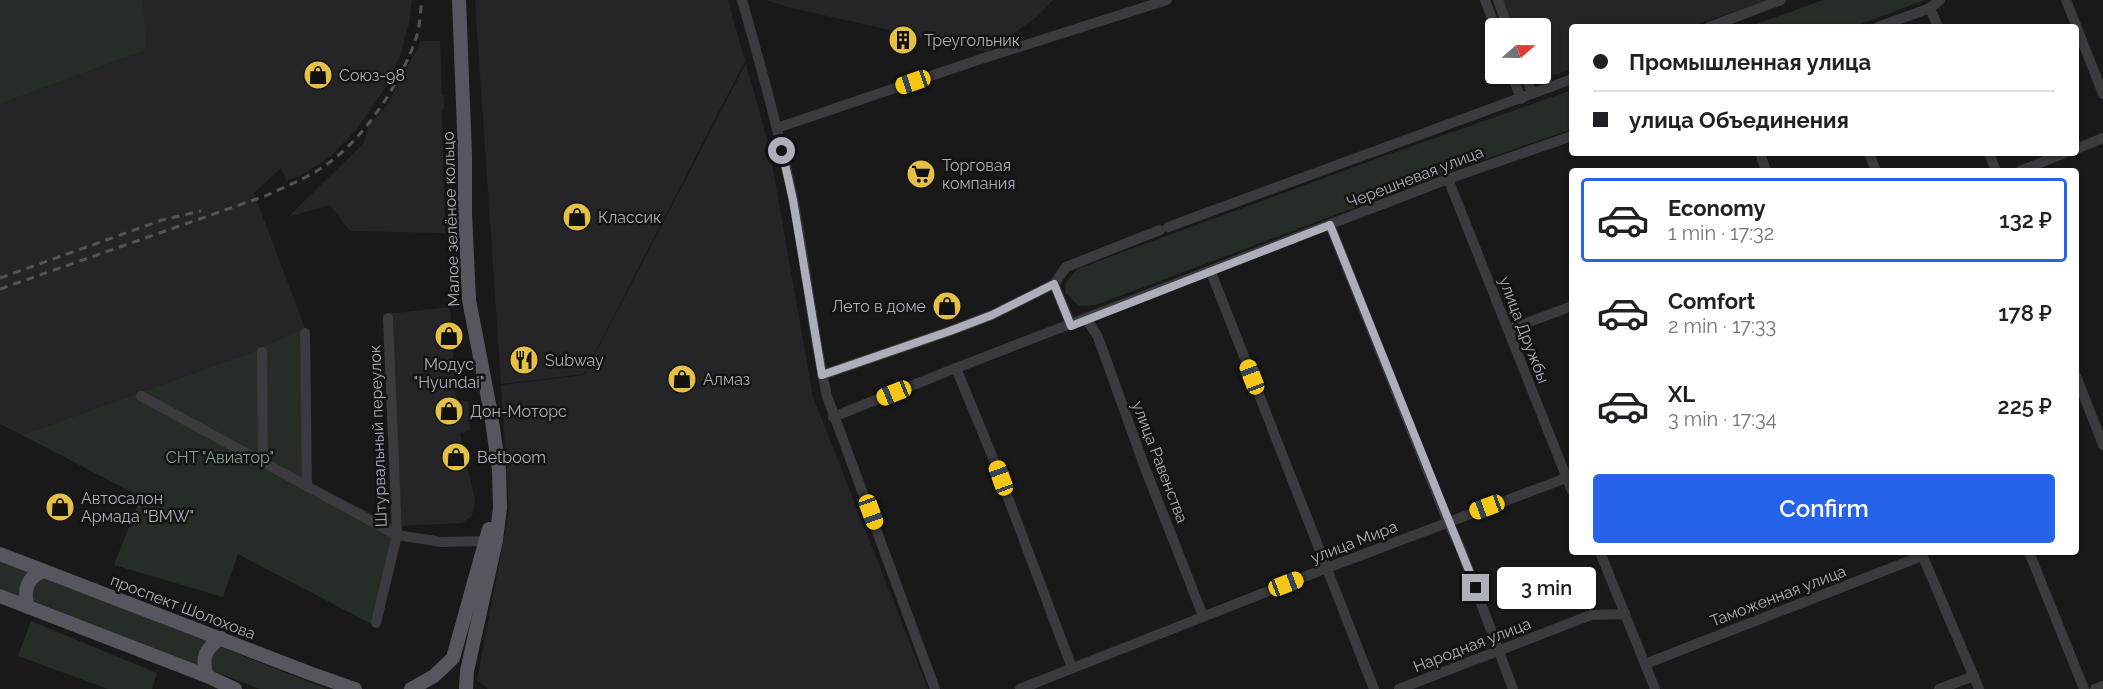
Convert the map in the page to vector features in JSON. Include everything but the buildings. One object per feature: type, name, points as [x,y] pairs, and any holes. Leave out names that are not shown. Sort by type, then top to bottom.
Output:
[{"type":"main road","name":"Малое зелёное кольцо","points":[[459,0],[469,300],[491,414],[499,470],[500,508],[467,671],[466,689]]},
{"type":"main road","name":"Малое зелёное кольцо","points":[[411,689],[434,676],[453,658],[486,541],[499,470]]},
{"type":"main road","name":"проспект Шолохова","points":[[0,554],[355,689]]},
{"type":"main road","points":[[28,607],[25,594],[27,584],[38,573],[44,571]]},
{"type":"main road","points":[[0,596],[235,689]]},
{"type":"main road","points":[[207,676],[203,665],[204,654],[221,638]]},
{"type":"street","points":[[742,0],[777,128],[793,200],[822,375],[833,417],[864,492],[935,689]]},
{"type":"street","points":[[777,128],[981,59],[1167,0]]},
{"type":"street","points":[[1485,0],[1492,18]]},
{"type":"street","points":[[1498,0],[1504,18]]},
{"type":"street","points":[[1717,24],[1781,0]]},
{"type":"street","points":[[1886,24],[1930,8],[1940,0]]},
{"type":"street","points":[[2066,0],[2075,24]]},
{"type":"street","points":[[1930,8],[1937,24]]},
{"type":"street","points":[[2079,33],[2103,94]]},
{"type":"street","points":[[822,375],[992,315],[1054,284],[1066,267],[1343,162],[1569,81]]},
{"type":"street","points":[[1516,84],[1521,99]]},
{"type":"street","points":[[1528,84],[1532,94]]},
{"type":"street","name":"Черешневая улица","points":[[833,417],[1448,179],[1569,137]]},
{"type":"street","points":[[2079,148],[2103,138]]},
{"type":"street","points":[[2028,168],[2058,156]]},
{"type":"street","name":"улица Дружбы","points":[[1448,179],[1569,484]]},
{"type":"street","points":[[1330,225],[1448,522],[1460,546],[1513,689]]},
{"type":"street","points":[[1211,272],[1374,689]]},
{"type":"street","points":[[1054,284],[1071,326]]},
{"type":"street","points":[[1508,330],[1569,307]]},
{"type":"street","name":"Штурвальный переулок","points":[[376,623],[397,535],[388,318]]},
{"type":"street","name":"улица Равенства","points":[[1087,320],[1098,337],[1145,468],[1203,616]]},
{"type":"street","points":[[305,333],[308,487]]},
{"type":"street","points":[[262,352],[263,464]]},
{"type":"street","points":[[956,368],[993,458],[1072,668]]},
{"type":"street","points":[[2079,393],[2103,445]]},
{"type":"street","points":[[141,396],[397,535],[442,542],[486,541]]},
{"type":"street","points":[[2092,417],[2103,413]]},
{"type":"street","name":"улица Мира","points":[[1020,689],[1327,568],[1566,478]]},
{"type":"street","points":[[1601,555],[1655,689]]},
{"type":"street","name":"Таможенная улица","points":[[1645,664],[1919,555]]},
{"type":"street","points":[[1922,555],[1979,689]]},
{"type":"street","points":[[2030,555],[2084,689]]},
{"type":"street","name":"Народная улица","points":[[1399,689],[1591,615],[1625,614]]},
{"type":"street","points":[[1939,689],[1974,676]]},
{"type":"street","points":[[2095,689],[2103,686]]},
{"type":"shaded area","points":[[141,0],[412,0],[409,24],[400,56],[382,93],[357,129],[330,157],[300,176],[286,181],[281,168],[254,193],[305,328],[247,354],[22,435],[0,424],[0,104],[146,50],[141,23]]},
{"type":"shaded area","name":"Классик","points":[[475,0],[728,0],[745,61],[584,374],[501,384]]},
{"type":"shaded area","points":[[765,0],[1053,0],[1038,16],[987,52]]},
{"type":"shaded area","points":[[1502,0],[1767,0],[1699,24],[1569,24],[1569,70],[1551,76],[1551,18],[1508,18]]},
{"type":"shaded area","points":[[421,41],[440,41],[442,95],[444,95],[444,109],[442,109],[445,233],[350,231],[330,205],[288,217],[364,143],[368,126],[388,104]]},
{"type":"shaded area","name":"Алмаз","points":[[746,63],[769,147],[813,397],[928,689],[488,689],[477,680],[509,511],[501,385],[584,375]]},
{"type":"shaded area","points":[[450,307],[456,400],[468,401],[470,431],[460,433],[475,500],[472,516],[462,523],[402,526],[387,314]]},
{"type":"green space","points":[[0,0],[143,0],[146,50],[0,104]]},
{"type":"green space","points":[[1823,0],[1925,0],[1861,24],[1756,24]]},
{"type":"green space","points":[[1569,91],[1569,130],[1446,173],[1096,305],[1079,306],[1065,293],[1066,282],[1077,269],[1381,157]]},
{"type":"green space","name":"СНТ \"Авиатор\"","points":[[305,328],[309,483],[401,528],[379,628],[238,554],[223,597],[114,565],[141,497],[22,435],[247,354]]},
{"type":"green space","points":[[0,560],[327,689],[260,689],[10,592],[0,588]]},
{"type":"green space","points":[[31,621],[157,673],[152,689],[108,689],[18,656]]},
{"type":"railway","points":[[0,289],[265,196],[319,170],[359,134],[392,89],[417,36],[422,0]]},
{"type":"railway","points":[[0,278],[162,220],[201,211]]},
{"type":"place","name":"Треугольник","points":[[903,40]]},
{"type":"place","name":"Союз-98","points":[[318,75]]},
{"type":"place","name":"Торговая компания","points":[[921,174]]},
{"type":"place","name":"Классик","points":[[577,217]]},
{"type":"place","name":"Лето в доме","points":[[947,306]]},
{"type":"place","name":"Модус \"Hyundai\"","points":[[449,336]]},
{"type":"place","name":"Subway","points":[[524,360]]},
{"type":"place","name":"Алмаз","points":[[682,379]]},
{"type":"place","name":"Дон-Моторс","points":[[449,411]]},
{"type":"place","name":"Betboom","points":[[456,457]]},
{"type":"place","name":"Автосалон Армада \"BMW\"","points":[[60,507]]},
{"type":"route","points":[[782,151],[793,200],[822,375],[992,315],[1054,284],[1071,326],[1330,225],[1476,588]]}]
